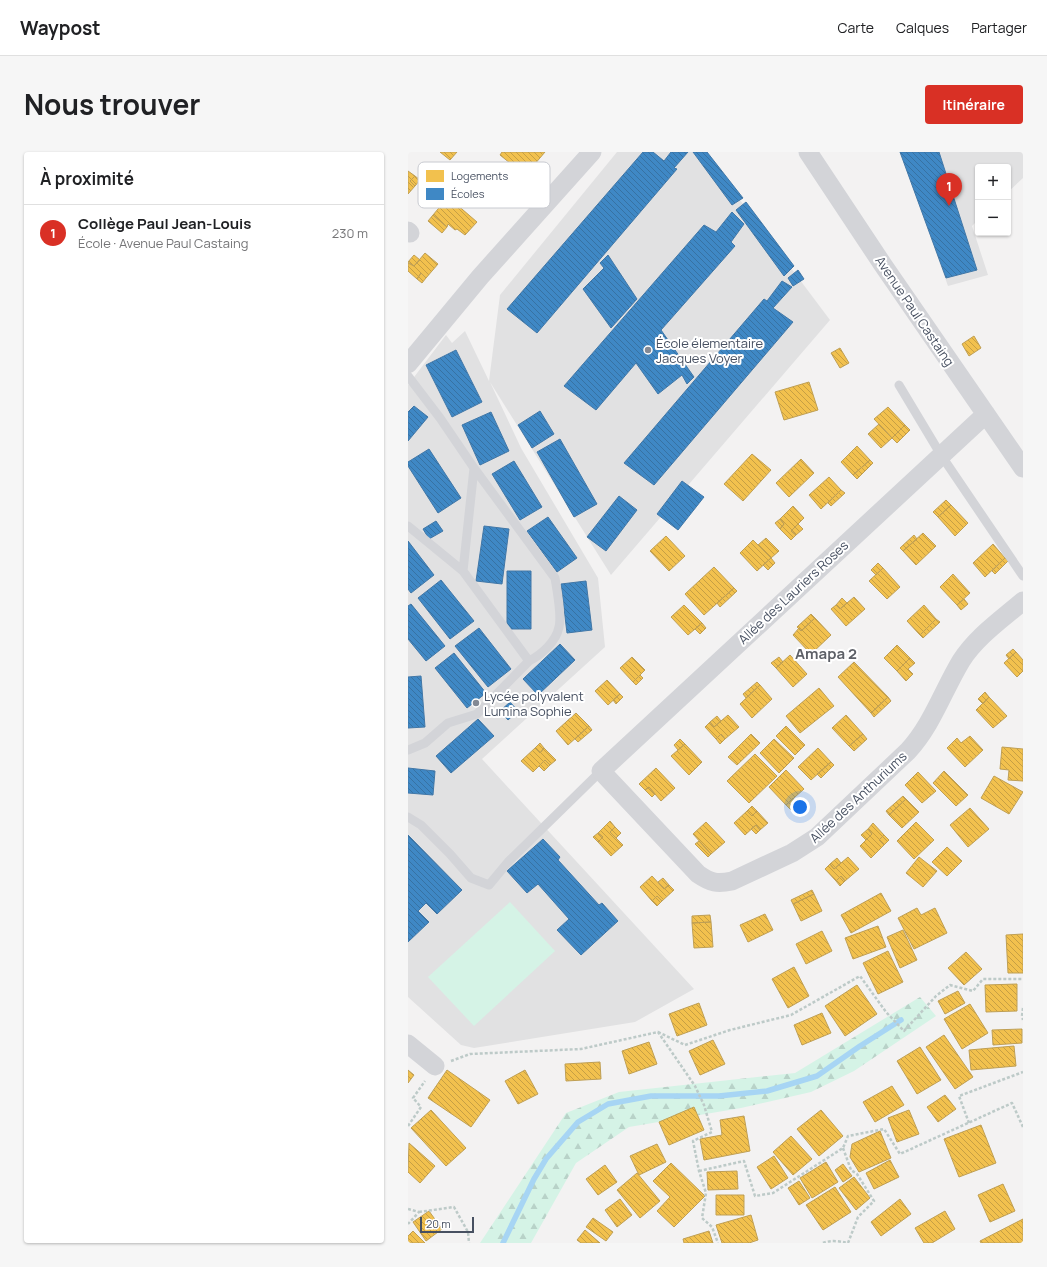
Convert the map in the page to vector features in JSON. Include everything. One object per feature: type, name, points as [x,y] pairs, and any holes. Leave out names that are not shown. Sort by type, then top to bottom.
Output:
[{"type":"street","points":[[550,199],[592,152]]},
{"type":"street","name":"Avenue Paul Castaing","points":[[808,152],[1023,468]]},
{"type":"street","points":[[408,364],[480,277],[542,208]]},
{"type":"street","name":"Allée des Lauriers Roses","points":[[601,771],[986,414]]},
{"type":"street","name":"Allée des Anthuriums","points":[[601,771],[698,874],[713,883],[732,881],[792,853],[817,837],[903,756],[926,729],[959,665],[969,650],[979,639],[1023,601]]},
{"type":"street","points":[[408,1044],[435,1066]]},
{"type":"lane","points":[[408,376],[555,578],[560,627],[555,638],[539,656],[529,661],[477,714],[448,723],[425,743],[408,750]]},
{"type":"lane","points":[[899,385],[941,455],[1023,576]]},
{"type":"lane","points":[[463,571],[474,468]]},
{"type":"lane","points":[[408,526],[463,571],[529,661]]},
{"type":"lane","points":[[408,817],[421,825],[471,878],[489,884],[509,861],[601,771]]},
{"type":"path","points":[[408,1126],[421,1107],[413,1098],[435,1066],[470,1054],[581,1049],[658,1032],[685,1045],[730,1030],[791,1015],[860,976],[886,1012],[904,1030],[936,996],[950,985],[973,991],[983,979],[1023,979]]},
{"type":"path","points":[[1023,1008],[1023,1020]]},
{"type":"path","points":[[658,1032],[695,1086],[704,1105],[712,1132],[693,1141],[699,1171],[706,1193],[702,1218],[712,1227],[718,1243]]},
{"type":"path","points":[[969,1123],[959,1096],[1023,1072]]},
{"type":"path","points":[[699,1171],[744,1161],[755,1196],[773,1194],[843,1148],[848,1136],[884,1129],[900,1154],[1012,1103],[1023,1127]]},
{"type":"path","points":[[824,1243],[827,1241],[842,1241],[848,1243],[858,1217],[874,1202],[857,1174],[851,1170],[843,1148]]},
{"type":"path","points":[[408,1209],[419,1212],[454,1207],[468,1232],[469,1243]]},
{"type":"path","points":[[408,1224],[419,1212]]},
{"type":"shaded area","points":[[617,152],[704,152],[830,320],[611,575],[490,382],[521,448],[598,578],[605,647],[482,759],[694,989],[635,1022],[474,1048],[461,1045],[408,997],[408,385],[446,335],[452,343],[465,331],[489,381],[500,295]]},
{"type":"shaded area","points":[[900,152],[1023,152],[1023,178],[1011,189],[1011,164],[975,164],[975,223],[972,226],[988,275],[948,286]]},
{"type":"green space","points":[[510,902],[555,951],[474,1026],[428,977]]},
{"type":"green space","points":[[920,997],[936,1016],[854,1071],[811,1092],[741,1108],[629,1127],[576,1163],[531,1243],[480,1243],[566,1113],[619,1092],[795,1073]]},
{"type":"building: Logements","points":[[440,152],[457,152],[450,160]]},
{"type":"building: Logements","points":[[502,152],[545,152],[537,162],[509,162],[500,155]]},
{"type":"building: Logements","points":[[408,171],[415,176],[410,181],[415,186],[408,194]]},
{"type":"building: Logements","points":[[415,176],[418,178],[418,182],[415,186],[410,181]]},
{"type":"building: Logements","points":[[439,208],[461,208],[477,222],[465,235],[457,229],[455,230],[448,224],[447,227],[433,215]]},
{"type":"building: Logements","points":[[433,215],[447,227],[442,233],[428,221]]},
{"type":"building: Logements","points":[[425,253],[438,264],[426,278],[421,273],[417,279],[408,271],[408,263],[414,266]]},
{"type":"building: Logements","points":[[414,255],[420,260],[414,266],[408,262]]},
{"type":"building: Logements","points":[[421,273],[426,278],[422,283],[417,279]]},
{"type":"building: Logements","points":[[974,336],[981,348],[969,356],[962,344]]},
{"type":"building: Logements","points":[[840,348],[849,363],[840,368],[831,353]]},
{"type":"building: Logements","points":[[809,382],[818,410],[784,420],[775,392]]},
{"type":"building: Logements","points":[[888,407],[905,425],[892,438],[874,419]]},
{"type":"building: Logements","points":[[879,424],[892,438],[881,448],[868,434]]},
{"type":"building: Logements","points":[[905,425],[910,430],[897,443],[892,438]]},
{"type":"building: Logements","points":[[857,446],[870,460],[853,475],[841,462]]},
{"type":"building: Logements","points":[[752,454],[771,470],[743,501],[724,484]]},
{"type":"building: Logements","points":[[801,459],[814,473],[789,497],[776,483]]},
{"type":"building: Logements","points":[[870,460],[873,463],[857,479],[853,475]]},
{"type":"building: Logements","points":[[829,477],[841,490],[821,509],[809,495]]},
{"type":"building: Logements","points":[[841,490],[845,493],[831,506],[828,503]]},
{"type":"building: Logements","points":[[946,500],[951,505],[938,517],[933,512]]},
{"type":"building: Logements","points":[[951,505],[968,523],[955,536],[938,517]]},
{"type":"building: Logements","points":[[793,506],[804,518],[791,531],[796,535],[791,540],[780,529],[784,524],[780,519]]},
{"type":"building: Logements","points":[[780,519],[784,524],[780,529],[775,523]]},
{"type":"building: Logements","points":[[798,524],[803,529],[796,535],[791,531]]},
{"type":"building: Logements","points":[[923,533],[936,546],[916,565],[903,551]]},
{"type":"building: Logements","points":[[914,535],[917,539],[903,551],[900,548]]},
{"type":"building: Logements","points":[[666,536],[685,556],[669,571],[650,551]]},
{"type":"building: Logements","points":[[766,538],[779,551],[771,558],[758,545]]},
{"type":"building: Logements","points":[[753,540],[771,558],[757,571],[740,553]]},
{"type":"building: Logements","points":[[993,544],[1005,558],[985,577],[973,563]]},
{"type":"building: Logements","points":[[771,558],[775,563],[768,570],[763,565]]},
{"type":"building: Logements","points":[[1005,558],[1008,561],[995,574],[992,571]]},
{"type":"building: Logements","points":[[878,563],[883,568],[876,575],[871,570]]},
{"type":"building: Logements","points":[[714,567],[734,588],[704,615],[685,594]]},
{"type":"building: Logements","points":[[883,568],[900,587],[887,599],[869,581]]},
{"type":"building: Logements","points":[[953,574],[970,593],[957,605],[940,587]]},
{"type":"building: Logements","points":[[734,588],[737,591],[720,607],[717,603]]},
{"type":"building: Logements","points":[[854,597],[865,609],[846,626],[831,609],[836,605],[840,609]]},
{"type":"building: Logements","points":[[842,598],[847,603],[840,609],[836,605]]},
{"type":"building: Logements","points":[[964,599],[968,604],[961,610],[957,605]]},
{"type":"building: Logements","points":[[684,605],[702,623],[688,635],[671,617]]},
{"type":"building: Logements","points":[[924,605],[936,619],[920,635],[907,621]]},
{"type":"building: Logements","points":[[811,614],[815,618],[801,631],[797,627]]},
{"type":"building: Logements","points":[[815,618],[831,635],[811,654],[793,635],[799,628],[801,631]]},
{"type":"building: Logements","points":[[936,619],[940,622],[923,638],[920,635]]},
{"type":"building: Logements","points":[[702,623],[706,628],[700,634],[695,629]]},
{"type":"building: Logements","points":[[897,645],[910,658],[897,671],[884,658]]},
{"type":"building: Logements","points":[[1013,649],[1016,652],[1009,659],[1006,655]]},
{"type":"building: Logements","points":[[1016,652],[1023,660],[1023,671],[1017,677],[1004,663]]},
{"type":"building: Logements","points":[[790,655],[807,674],[793,687],[776,668]]},
{"type":"building: Logements","points":[[632,657],[645,670],[633,682],[620,668]]},
{"type":"building: Logements","points":[[779,657],[783,662],[776,668],[771,663]]},
{"type":"building: Logements","points":[[910,658],[915,663],[908,669],[913,674],[906,681],[897,671]]},
{"type":"building: Logements","points":[[854,662],[888,697],[871,713],[838,677]]},
{"type":"building: Logements","points":[[640,675],[643,678],[636,685],[633,682]]},
{"type":"building: Logements","points":[[607,680],[620,694],[608,705],[595,691]]},
{"type":"building: Logements","points":[[757,682],[760,685],[746,698],[743,694]]},
{"type":"building: Logements","points":[[760,685],[772,699],[752,718],[740,704]]},
{"type":"building: Logements","points":[[819,688],[834,706],[800,733],[786,716]]},
{"type":"building: Logements","points":[[985,692],[989,697],[983,704],[978,699]]},
{"type":"building: Logements","points":[[620,694],[623,697],[616,704],[613,700]]},
{"type":"building: Logements","points":[[888,697],[891,701],[874,717],[871,713]]},
{"type":"building: Logements","points":[[989,697],[1007,716],[993,728],[976,710]]},
{"type":"building: Logements","points":[[576,713],[589,726],[568,745],[556,731]]},
{"type":"building: Logements","points":[[728,715],[739,727],[725,739],[721,734],[716,739],[705,727],[710,722],[714,727]]},
{"type":"building: Logements","points":[[846,715],[863,734],[849,746],[832,728]]},
{"type":"building: Logements","points":[[717,716],[721,721],[714,727],[710,722]]},
{"type":"building: Logements","points":[[589,726],[592,730],[578,742],[575,739]]},
{"type":"building: Logements","points":[[786,726],[805,745],[795,755],[776,736]]},
{"type":"building: Logements","points":[[721,734],[725,739],[720,744],[716,739]]},
{"type":"building: Logements","points":[[751,734],[760,743],[737,765],[728,757]]},
{"type":"building: Logements","points":[[863,734],[867,739],[854,751],[849,746]]},
{"type":"building: Logements","points":[[970,736],[983,750],[965,767],[947,748],[957,738],[961,743]]},
{"type":"building: Logements","points":[[680,739],[685,744],[678,750],[674,745]]},
{"type":"building: Logements","points":[[774,739],[794,758],[779,773],[760,753]]},
{"type":"building: Logements","points":[[540,743],[544,748],[540,753],[535,748]]},
{"type":"building: Logements","points":[[685,744],[702,762],[689,775],[671,756]]},
{"type":"building: Logements","points":[[1002,747],[1023,749],[1023,781],[1008,780],[1009,770],[1000,769]]},
{"type":"building: Logements","points":[[535,748],[540,753],[544,748],[556,760],[550,765],[545,760],[533,772],[521,761]]},
{"type":"building: Logements","points":[[818,748],[831,762],[811,780],[798,767]]},
{"type":"building: Logements","points":[[755,754],[777,776],[749,803],[727,781]]},
{"type":"building: Logements","points":[[545,760],[550,765],[544,771],[539,766]]},
{"type":"building: Logements","points":[[831,762],[834,765],[821,778],[817,774]]},
{"type":"building: Logements","points":[[656,768],[675,788],[661,801],[649,787],[645,790],[639,784]]},
{"type":"building: Logements","points":[[786,770],[804,789],[786,805],[769,787]]},
{"type":"building: Logements","points":[[944,771],[968,795],[956,806],[933,783]]},
{"type":"building: Logements","points":[[918,772],[936,791],[922,803],[905,785]]},
{"type":"building: Logements","points":[[994,776],[1023,792],[1009,814],[981,798]]},
{"type":"building: Logements","points":[[649,787],[655,794],[652,797],[645,790]]},
{"type":"building: Logements","points":[[903,796],[906,799],[889,815],[886,811]]},
{"type":"building: Logements","points":[[793,798],[798,804],[791,810],[786,805]]},
{"type":"building: Logements","points":[[906,799],[919,812],[902,828],[889,815]]},
{"type":"building: Logements","points":[[752,806],[757,811],[752,816],[747,811]]},
{"type":"building: Logements","points":[[970,808],[989,829],[968,847],[950,825]]},
{"type":"building: Logements","points":[[747,811],[752,816],[757,811],[768,823],[760,830],[756,825],[745,835],[734,823]]},
{"type":"building: Logements","points":[[610,821],[615,827],[610,832],[623,845],[611,856],[598,842],[603,837],[598,833]]},
{"type":"building: Logements","points":[[706,822],[725,842],[711,854],[693,834]]},
{"type":"building: Logements","points":[[916,822],[934,840],[914,859],[897,841]]},
{"type":"building: Logements","points":[[873,823],[884,835],[879,840],[884,845],[871,858],[860,846],[872,834],[868,829]]},
{"type":"building: Logements","points":[[756,825],[760,830],[756,834],[751,829]]},
{"type":"building: Logements","points":[[615,827],[621,833],[616,838],[610,832]]},
{"type":"building: Logements","points":[[868,829],[872,834],[866,840],[861,835]]},
{"type":"building: Logements","points":[[598,833],[603,837],[598,842],[593,837]]},
{"type":"building: Logements","points":[[884,835],[889,840],[884,845],[879,840]]},
{"type":"building: Logements","points":[[699,841],[711,854],[708,857],[695,844]]},
{"type":"building: Logements","points":[[947,847],[962,861],[947,876],[932,862]]},
{"type":"building: Logements","points":[[848,857],[859,869],[845,881],[841,876],[836,881],[825,869],[830,864],[834,869]]},
{"type":"building: Logements","points":[[919,857],[937,871],[923,887],[906,873]]},
{"type":"building: Logements","points":[[837,858],[841,863],[834,869],[830,864]]},
{"type":"building: Logements","points":[[652,876],[664,889],[669,885],[674,890],[662,901],[657,896],[652,901],[640,887]]},
{"type":"building: Logements","points":[[841,876],[845,881],[840,886],[836,881]]},
{"type":"building: Logements","points":[[663,878],[669,885],[664,889],[658,882]]},
{"type":"building: Logements","points":[[812,890],[814,894],[793,904],[791,900]]},
{"type":"building: Logements","points":[[881,893],[891,911],[851,933],[841,915]]},
{"type":"building: Logements","points":[[814,894],[822,911],[801,921],[793,904]]},
{"type":"building: Logements","points":[[657,896],[662,901],[657,906],[652,901]]},
{"type":"building: Logements","points":[[917,908],[921,915],[935,908],[947,933],[914,949],[898,918]]},
{"type":"building: Logements","points":[[765,914],[773,930],[748,942],[740,925]]},
{"type":"building: Logements","points":[[710,915],[711,922],[692,923],[692,916]]},
{"type":"building: Logements","points":[[711,922],[713,947],[694,948],[692,923]]},
{"type":"building: Logements","points":[[878,926],[886,947],[853,959],[845,938]]},
{"type":"building: Logements","points":[[903,930],[917,960],[900,968],[887,937]]},
{"type":"building: Logements","points":[[822,931],[832,951],[806,964],[796,944]]},
{"type":"building: Logements","points":[[1023,934],[1023,973],[1008,973],[1006,935]]},
{"type":"building: Logements","points":[[888,951],[903,982],[878,994],[863,963]]},
{"type":"building: Logements","points":[[966,952],[982,969],[964,985],[948,968]]},
{"type":"building: Logements","points":[[794,967],[809,996],[788,1008],[772,979]]},
{"type":"building: Logements","points":[[1017,984],[1017,1011],[986,1012],[985,985]]},
{"type":"building: Logements","points":[[857,985],[877,1014],[845,1036],[825,1006]]},
{"type":"building: Logements","points":[[958,991],[965,1003],[945,1014],[938,1001]]},
{"type":"building: Logements","points":[[699,1003],[707,1025],[677,1036],[669,1014]]},
{"type":"building: Logements","points":[[970,1004],[988,1033],[962,1049],[944,1019]]},
{"type":"building: Logements","points":[[822,1013],[831,1033],[802,1045],[794,1025]]},
{"type":"building: Logements","points":[[1022,1029],[1022,1043],[993,1045],[992,1030]]},
{"type":"building: Logements","points":[[944,1035],[973,1077],[955,1089],[926,1047]]},
{"type":"building: Logements","points":[[713,1040],[725,1064],[700,1075],[689,1051]]},
{"type":"building: Logements","points":[[649,1042],[657,1064],[629,1074],[622,1051]]},
{"type":"building: Logements","points":[[1014,1046],[1016,1066],[971,1070],[969,1050]]},
{"type":"building: Logements","points":[[920,1047],[941,1080],[917,1094],[897,1061]]},
{"type":"building: Logements","points":[[600,1062],[601,1079],[566,1081],[565,1064]]},
{"type":"building: Logements","points":[[408,1070],[414,1075],[408,1083]]},
{"type":"building: Logements","points":[[447,1070],[490,1100],[471,1127],[428,1098]]},
{"type":"building: Logements","points":[[525,1070],[538,1094],[518,1104],[505,1081]]},
{"type":"building: Logements","points":[[892,1086],[904,1105],[875,1122],[863,1102]]},
{"type":"building: Logements","points":[[945,1095],[956,1109],[938,1122],[927,1107]]},
{"type":"building: Logements","points":[[694,1107],[704,1130],[669,1145],[659,1122]]},
{"type":"building: Logements","points":[[431,1110],[466,1148],[446,1166],[411,1128]]},
{"type":"building: Logements","points":[[821,1110],[843,1136],[819,1156],[797,1129]]},
{"type":"building: Logements","points":[[909,1110],[919,1134],[897,1142],[888,1118]]},
{"type":"building: Logements","points":[[744,1116],[750,1151],[704,1160],[700,1139],[722,1135],[720,1120]]},
{"type":"building: Logements","points":[[981,1125],[996,1163],[959,1177],[944,1139]]},
{"type":"building: Logements","points":[[880,1131],[891,1158],[859,1172],[850,1157],[852,1144]]},
{"type":"building: Logements","points":[[791,1136],[812,1159],[793,1175],[773,1152]]},
{"type":"building: Logements","points":[[409,1143],[435,1166],[420,1183],[408,1172]]},
{"type":"building: Logements","points":[[657,1144],[666,1162],[639,1175],[630,1156]]},
{"type":"building: Logements","points":[[774,1156],[788,1178],[771,1189],[757,1167]]},
{"type":"building: Logements","points":[[890,1160],[899,1177],[874,1189],[866,1173]]},
{"type":"building: Logements","points":[[826,1162],[838,1182],[812,1198],[800,1178]]},
{"type":"building: Logements","points":[[671,1163],[705,1196],[674,1227],[657,1211],[670,1197],[653,1181]]},
{"type":"building: Logements","points":[[843,1164],[852,1176],[843,1182],[835,1170]]},
{"type":"building: Logements","points":[[605,1165],[617,1182],[598,1195],[586,1179]]},
{"type":"building: Logements","points":[[737,1171],[738,1189],[708,1190],[707,1172]]},
{"type":"building: Logements","points":[[637,1173],[660,1201],[640,1218],[617,1190]]},
{"type":"building: Logements","points":[[854,1177],[870,1198],[856,1210],[839,1188]]},
{"type":"building: Logements","points":[[799,1181],[810,1198],[799,1205],[788,1188]]},
{"type":"building: Logements","points":[[1003,1184],[1015,1211],[990,1222],[978,1195]]},
{"type":"building: Logements","points":[[835,1187],[851,1212],[823,1230],[806,1205]]},
{"type":"building: Logements","points":[[716,1195],[744,1195],[744,1215],[716,1215]]},
{"type":"building: Logements","points":[[620,1199],[632,1215],[617,1227],[605,1210]]},
{"type":"building: Logements","points":[[900,1199],[911,1214],[881,1236],[871,1222]]},
{"type":"building: Logements","points":[[429,1211],[442,1229],[426,1241],[413,1222]]},
{"type":"building: Logements","points":[[945,1211],[955,1229],[932,1243],[924,1243],[915,1228]]},
{"type":"building: Logements","points":[[751,1215],[758,1240],[749,1243],[722,1243],[716,1225]]},
{"type":"building: Logements","points":[[593,1218],[613,1232],[606,1241],[586,1227]]},
{"type":"building: Logements","points":[[1023,1219],[1023,1243],[981,1243],[980,1241]]},
{"type":"building: Logements","points":[[585,1230],[600,1243],[581,1243],[577,1240]]},
{"type":"building: Logements","points":[[413,1231],[425,1243],[408,1243],[408,1236]]},
{"type":"building: Logements","points":[[709,1231],[713,1243],[684,1243],[683,1239]]},
{"type":"building: Écoles","points":[[643,152],[653,152],[664,161],[671,152],[688,152],[674,168],[677,169],[537,333],[507,309]]},
{"type":"building: Écoles","points":[[693,152],[707,152],[743,198],[732,205]]},
{"type":"building: Écoles","points":[[900,152],[939,152],[977,270],[946,278]]},
{"type":"building: Écoles","points":[[746,202],[794,266],[784,276],[736,210]]},
{"type":"building: Écoles","points":[[732,212],[744,224],[731,242],[735,246],[661,330],[694,377],[687,384],[682,375],[658,394],[636,363],[596,410],[564,386],[704,225],[716,232]]},
{"type":"building: Écoles","points":[[608,255],[637,299],[611,328],[583,289],[604,268],[600,263]]},
{"type":"building: Écoles","points":[[798,270],[804,279],[793,286],[788,278]]},
{"type":"building: Écoles","points":[[782,281],[792,287],[773,308],[793,322],[654,485],[624,463],[764,299],[767,301]]},
{"type":"building: Écoles","points":[[456,350],[482,402],[452,417],[426,365]]},
{"type":"building: Écoles","points":[[414,406],[428,417],[408,441],[408,412]]},
{"type":"building: Écoles","points":[[540,411],[554,434],[532,448],[518,425]]},
{"type":"building: Écoles","points":[[491,412],[509,451],[480,465],[462,425]]},
{"type":"building: Écoles","points":[[560,439],[597,504],[574,517],[537,452]]},
{"type":"building: Écoles","points":[[429,449],[461,498],[438,513],[408,466],[408,462]]},
{"type":"building: Écoles","points":[[514,461],[542,507],[520,520],[492,474]]},
{"type":"building: Écoles","points":[[682,481],[704,497],[678,530],[657,514]]},
{"type":"building: Écoles","points":[[619,496],[637,510],[606,551],[587,537]]},
{"type":"building: Écoles","points":[[548,517],[577,558],[557,572],[527,531]]},
{"type":"building: Écoles","points":[[436,521],[443,531],[429,539],[423,529]]},
{"type":"building: Écoles","points":[[484,526],[509,529],[502,584],[476,581]]},
{"type":"building: Écoles","points":[[408,541],[434,575],[411,593],[408,589]]},
{"type":"building: Écoles","points":[[507,571],[531,571],[531,629],[507,629]]},
{"type":"building: Écoles","points":[[441,580],[474,621],[450,639],[418,598]]},
{"type":"building: Écoles","points":[[586,581],[592,630],[567,633],[561,584]]},
{"type":"building: Écoles","points":[[411,604],[445,646],[426,661],[408,639],[408,606]]},
{"type":"building: Écoles","points":[[479,628],[511,669],[488,687],[455,646]]},
{"type":"building: Écoles","points":[[560,644],[575,660],[538,695],[523,679]]},
{"type":"building: Écoles","points":[[454,653],[486,693],[467,708],[435,668]]},
{"type":"building: Écoles","points":[[421,676],[425,727],[408,728],[408,677]]},
{"type":"building: Écoles","points":[[510,702],[518,711],[508,720],[500,711]]},
{"type":"building: Écoles","points":[[478,719],[494,736],[451,773],[436,756]]},
{"type":"building: Écoles","points":[[408,768],[435,771],[433,795],[408,793]]},
{"type":"building: Écoles","points":[[408,835],[462,890],[437,914],[426,903],[418,911],[429,922],[408,942]]},
{"type":"building: Écoles","points":[[543,839],[560,857],[558,860],[599,905],[602,903],[618,921],[581,955],[557,930],[569,919],[538,884],[527,893],[507,871]]},
{"type":"waterway","points":[[503,1243],[534,1179],[546,1159],[578,1122],[608,1104],[651,1096],[719,1096],[767,1091],[817,1076],[901,1020]]},
{"type":"place","name":"Collège Paul Jean-Louis","points":[[949,206]]},
{"type":"place","name":"École élementaire Jacques Voyer","points":[[648,350]]},
{"type":"place","name":"Lycée polyvalent Lumina Sophie","points":[[476,703]]},
{"type":"district","name":"Amapa 2","points":[[826,653]]}]
